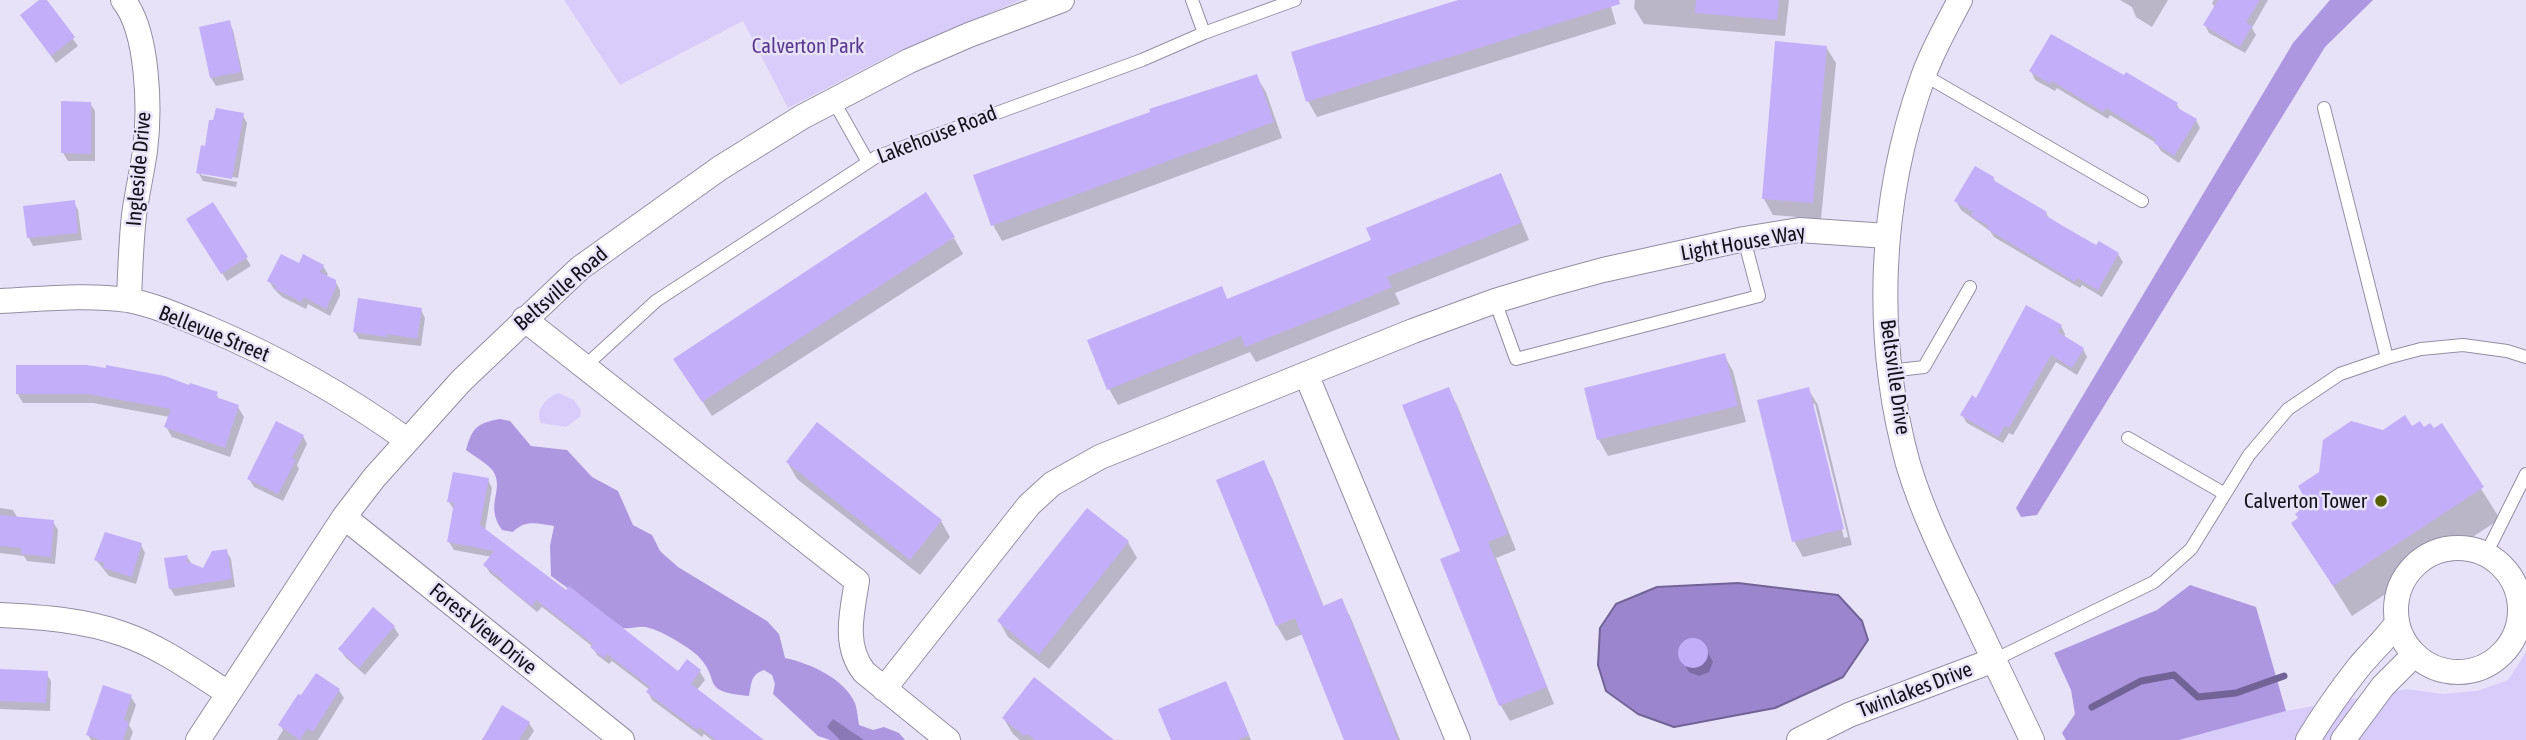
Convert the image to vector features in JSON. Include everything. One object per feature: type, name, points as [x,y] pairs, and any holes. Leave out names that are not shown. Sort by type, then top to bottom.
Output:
[{"type":"street","name":"Ingleside Drive","points":[[123,0],[140,35],[146,74],[145,148],[134,215],[128,300]]},
{"type":"street","name":"Beltsville Road","points":[[198,740],[344,517],[407,440],[461,381],[580,268],[720,168],[833,100],[909,61],[1062,0]]},
{"type":"street","name":"Beltsville Drive","points":[[1959,0],[1924,75],[1895,176],[1887,236],[1885,316],[1889,371],[1909,464],[1924,509],[2032,740]]},
{"type":"street","name":"Light House Way","points":[[884,689],[1030,505],[1052,484],[1100,457],[1495,301],[1603,270],[1744,239],[1799,230],[1887,236]]},
{"type":"street","name":"Bellevue Street","points":[[0,301],[69,297],[128,300],[180,317],[261,351],[315,379],[360,406],[407,440]]},
{"type":"street","points":[[524,319],[857,580],[851,614],[852,651],[864,672],[948,740]]},
{"type":"street","points":[[1307,374],[1458,740]]},
{"type":"street","name":"Forest View Drive","points":[[344,517],[596,732],[622,740]]},
{"type":"street","points":[[2460,548],[2486,554],[2506,570],[2523,608],[2511,643],[2500,655],[2487,665],[2472,671],[2456,672],[2426,664],[2414,655],[2404,643],[2395,607],[2400,586],[2418,562],[2446,549],[2460,548]]},
{"type":"street","points":[[0,615],[50,617],[124,634],[180,662],[228,693]]},
{"type":"street","points":[[2308,740],[2323,715],[2360,666],[2385,641],[2397,623]]},
{"type":"street","points":[[2343,740],[2383,686],[2414,655]]},
{"type":"street","name":"Twinlakes Drive","points":[[1799,740],[1849,715],[1994,660]]},
{"type":"lane","points":[[1192,0],[1204,33]]},
{"type":"lane","name":"Lakehouse Road","points":[[584,367],[656,301],[876,157],[1142,60],[1204,33],[1295,0]]},
{"type":"lane","points":[[1924,75],[2142,201]]},
{"type":"lane","points":[[833,100],[868,162]]},
{"type":"lane","points":[[2324,108],[2387,358]]},
{"type":"lane","points":[[1495,301],[1516,359],[1759,296],[1744,239]]},
{"type":"lane","points":[[1889,371],[1924,367],[1970,287]]},
{"type":"lane","points":[[1994,660],[2154,582],[2191,550],[2249,455],[2288,409],[2340,374],[2421,349],[2463,345],[2507,351],[2526,357]]},
{"type":"lane","points":[[2128,438],[2225,494]]},
{"type":"lane","points":[[2486,554],[2526,474]]},
{"type":"green space","name":"Calverton Park","points":[[564,0],[1021,0],[895,53],[788,108],[743,21],[620,85]]},
{"type":"green space","points":[[559,393],[574,400],[581,410],[580,417],[566,427],[541,423],[540,409],[550,397]]},
{"type":"green space","points":[[2526,652],[2526,740],[2179,740],[2286,711],[2407,689],[2442,694],[2477,691],[2508,680]]},
{"type":"shaded area","points":[[2330,0],[2373,0],[2325,47],[2037,515],[2021,517],[2016,508],[2293,43]]},
{"type":"shaded area","points":[[500,419],[510,421],[531,446],[567,450],[592,477],[618,491],[633,525],[652,535],[660,551],[678,567],[767,621],[779,634],[785,658],[815,668],[843,686],[855,703],[859,725],[873,730],[884,727],[899,733],[905,740],[830,740],[818,736],[773,694],[775,684],[772,675],[764,670],[754,677],[749,696],[723,691],[717,688],[705,665],[688,648],[650,628],[623,628],[551,576],[550,546],[554,526],[532,523],[522,525],[513,532],[502,530],[495,513],[497,485],[493,471],[466,450],[477,428],[486,422]]},
{"type":"shaded area","points":[[1738,583],[1838,595],[1862,621],[1868,640],[1843,677],[1775,708],[1674,727],[1638,714],[1606,691],[1598,665],[1600,628],[1616,604],[1657,587]]},
{"type":"shaded area","points":[[2190,585],[2256,607],[2286,711],[2179,740],[2066,740],[2062,733],[2075,714],[2071,690],[2054,653],[2157,610]]},
{"type":"building","points":[[39,0],[47,0],[75,37],[51,56],[20,15]]},
{"type":"building","points":[[1458,0],[1619,0],[1620,4],[1306,102],[1291,52]]},
{"type":"building","points":[[1696,0],[1779,0],[1777,20],[1695,13]]},
{"type":"building","points":[[2218,0],[2260,0],[2246,22],[2252,26],[2240,47],[2203,25]]},
{"type":"building","points":[[230,20],[241,72],[210,78],[199,27]]},
{"type":"building","points":[[2051,34],[2124,75],[2126,72],[2178,103],[2176,107],[2197,119],[2174,156],[2154,143],[2156,139],[2106,108],[2103,112],[2052,81],[2050,84],[2029,71]]},
{"type":"building","points":[[1775,41],[1827,46],[1813,203],[1762,199]]},
{"type":"building","points":[[1257,74],[1274,122],[991,226],[973,175],[1150,112],[1149,109]]},
{"type":"building","points":[[61,101],[91,102],[91,154],[61,153]]},
{"type":"building","points":[[216,108],[244,113],[232,179],[196,173],[201,145],[205,146],[209,120],[213,120]]},
{"type":"building","points":[[1975,166],[1994,177],[1993,180],[2047,212],[2045,215],[2063,226],[2096,245],[2099,241],[2119,253],[2098,290],[2077,278],[2075,282],[1987,229],[1989,226],[1971,216],[1973,212],[1954,201]]},
{"type":"building","points":[[1501,173],[1521,223],[1387,277],[1392,287],[1348,306],[1245,347],[1241,336],[1107,390],[1087,340],[1222,286],[1227,299],[1371,240],[1366,228]]},
{"type":"building","points":[[926,192],[955,237],[702,402],[673,359]]},
{"type":"building","points":[[75,200],[78,233],[27,238],[23,206]]},
{"type":"building","points":[[213,202],[248,257],[221,274],[186,219]]},
{"type":"building","points":[[281,254],[299,263],[303,254],[324,265],[320,272],[336,280],[336,287],[326,309],[304,297],[301,302],[275,289],[276,286],[267,281]]},
{"type":"building","points":[[358,298],[422,308],[417,339],[353,332]]},
{"type":"building","points":[[2026,305],[2062,325],[2058,332],[2084,348],[2072,368],[2051,355],[2009,428],[2005,426],[1998,437],[1960,415],[1972,395],[1976,398]]},
{"type":"building","points":[[1725,353],[1738,406],[1597,440],[1584,388]]},
{"type":"building","points":[[16,365],[87,365],[106,368],[106,365],[165,376],[189,385],[190,383],[218,392],[216,397],[239,405],[225,448],[164,427],[171,409],[87,394],[16,394]]},
{"type":"building","points":[[1449,387],[1508,534],[1488,542],[1547,687],[1499,706],[1440,559],[1460,551],[1402,405]]},
{"type":"building","points":[[1809,387],[1844,529],[1792,542],[1757,400]]},
{"type":"building","name":"Calverton Tower","points":[[2405,415],[2412,426],[2420,421],[2424,427],[2430,423],[2434,428],[2442,423],[2484,487],[2333,586],[2291,523],[2298,518],[2295,514],[2299,511],[2296,506],[2301,503],[2298,499],[2303,495],[2298,486],[2319,472],[2323,440],[2351,421],[2383,430]]},
{"type":"building","points":[[276,421],[304,435],[292,458],[296,460],[278,494],[247,479]]},
{"type":"building","points":[[817,422],[942,520],[910,560],[786,462]]},
{"type":"building","points":[[1264,460],[1323,606],[1342,598],[1398,740],[1344,740],[1295,618],[1276,626],[1216,480]]},
{"type":"building","points":[[453,472],[489,478],[480,525],[566,590],[569,586],[678,671],[687,659],[701,670],[691,684],[764,740],[716,740],[699,727],[697,730],[646,692],[650,687],[607,654],[604,658],[590,647],[593,644],[536,600],[532,606],[501,582],[503,580],[483,565],[494,551],[447,542],[454,503],[447,502]]},
{"type":"building","points":[[1087,508],[1129,541],[1039,655],[997,621]]},
{"type":"building","points":[[0,515],[54,520],[51,557],[21,554],[21,548],[0,546]]},
{"type":"building","points":[[105,532],[142,543],[132,577],[103,568],[104,563],[94,560]]},
{"type":"building","points":[[227,549],[232,579],[169,589],[164,558],[188,555],[186,561],[203,568],[212,551]]},
{"type":"building","points":[[373,607],[395,626],[359,668],[338,649]]},
{"type":"building","points":[[1693,638],[1704,642],[1708,653],[1704,664],[1693,668],[1682,664],[1678,653],[1682,642]]},
{"type":"building","points":[[0,669],[48,671],[46,703],[0,701]]},
{"type":"building","points":[[316,673],[340,689],[313,732],[307,729],[300,740],[278,725],[298,694],[301,695]]},
{"type":"building","points":[[1034,677],[1114,740],[1035,740],[1027,734],[1024,736],[1002,718]]},
{"type":"building","points":[[1226,681],[1249,735],[1238,740],[1171,740],[1158,709]]},
{"type":"building","points":[[103,685],[132,695],[124,720],[129,722],[123,740],[101,740],[86,735]]},
{"type":"building","points":[[502,705],[530,722],[519,740],[482,740]]},
{"type":"waterway","points":[[2092,707],[2141,681],[2174,675],[2198,697],[2236,693],[2284,676]]},
{"type":"place","name":"Calverton Tower","points":[[2381,501]]}]
